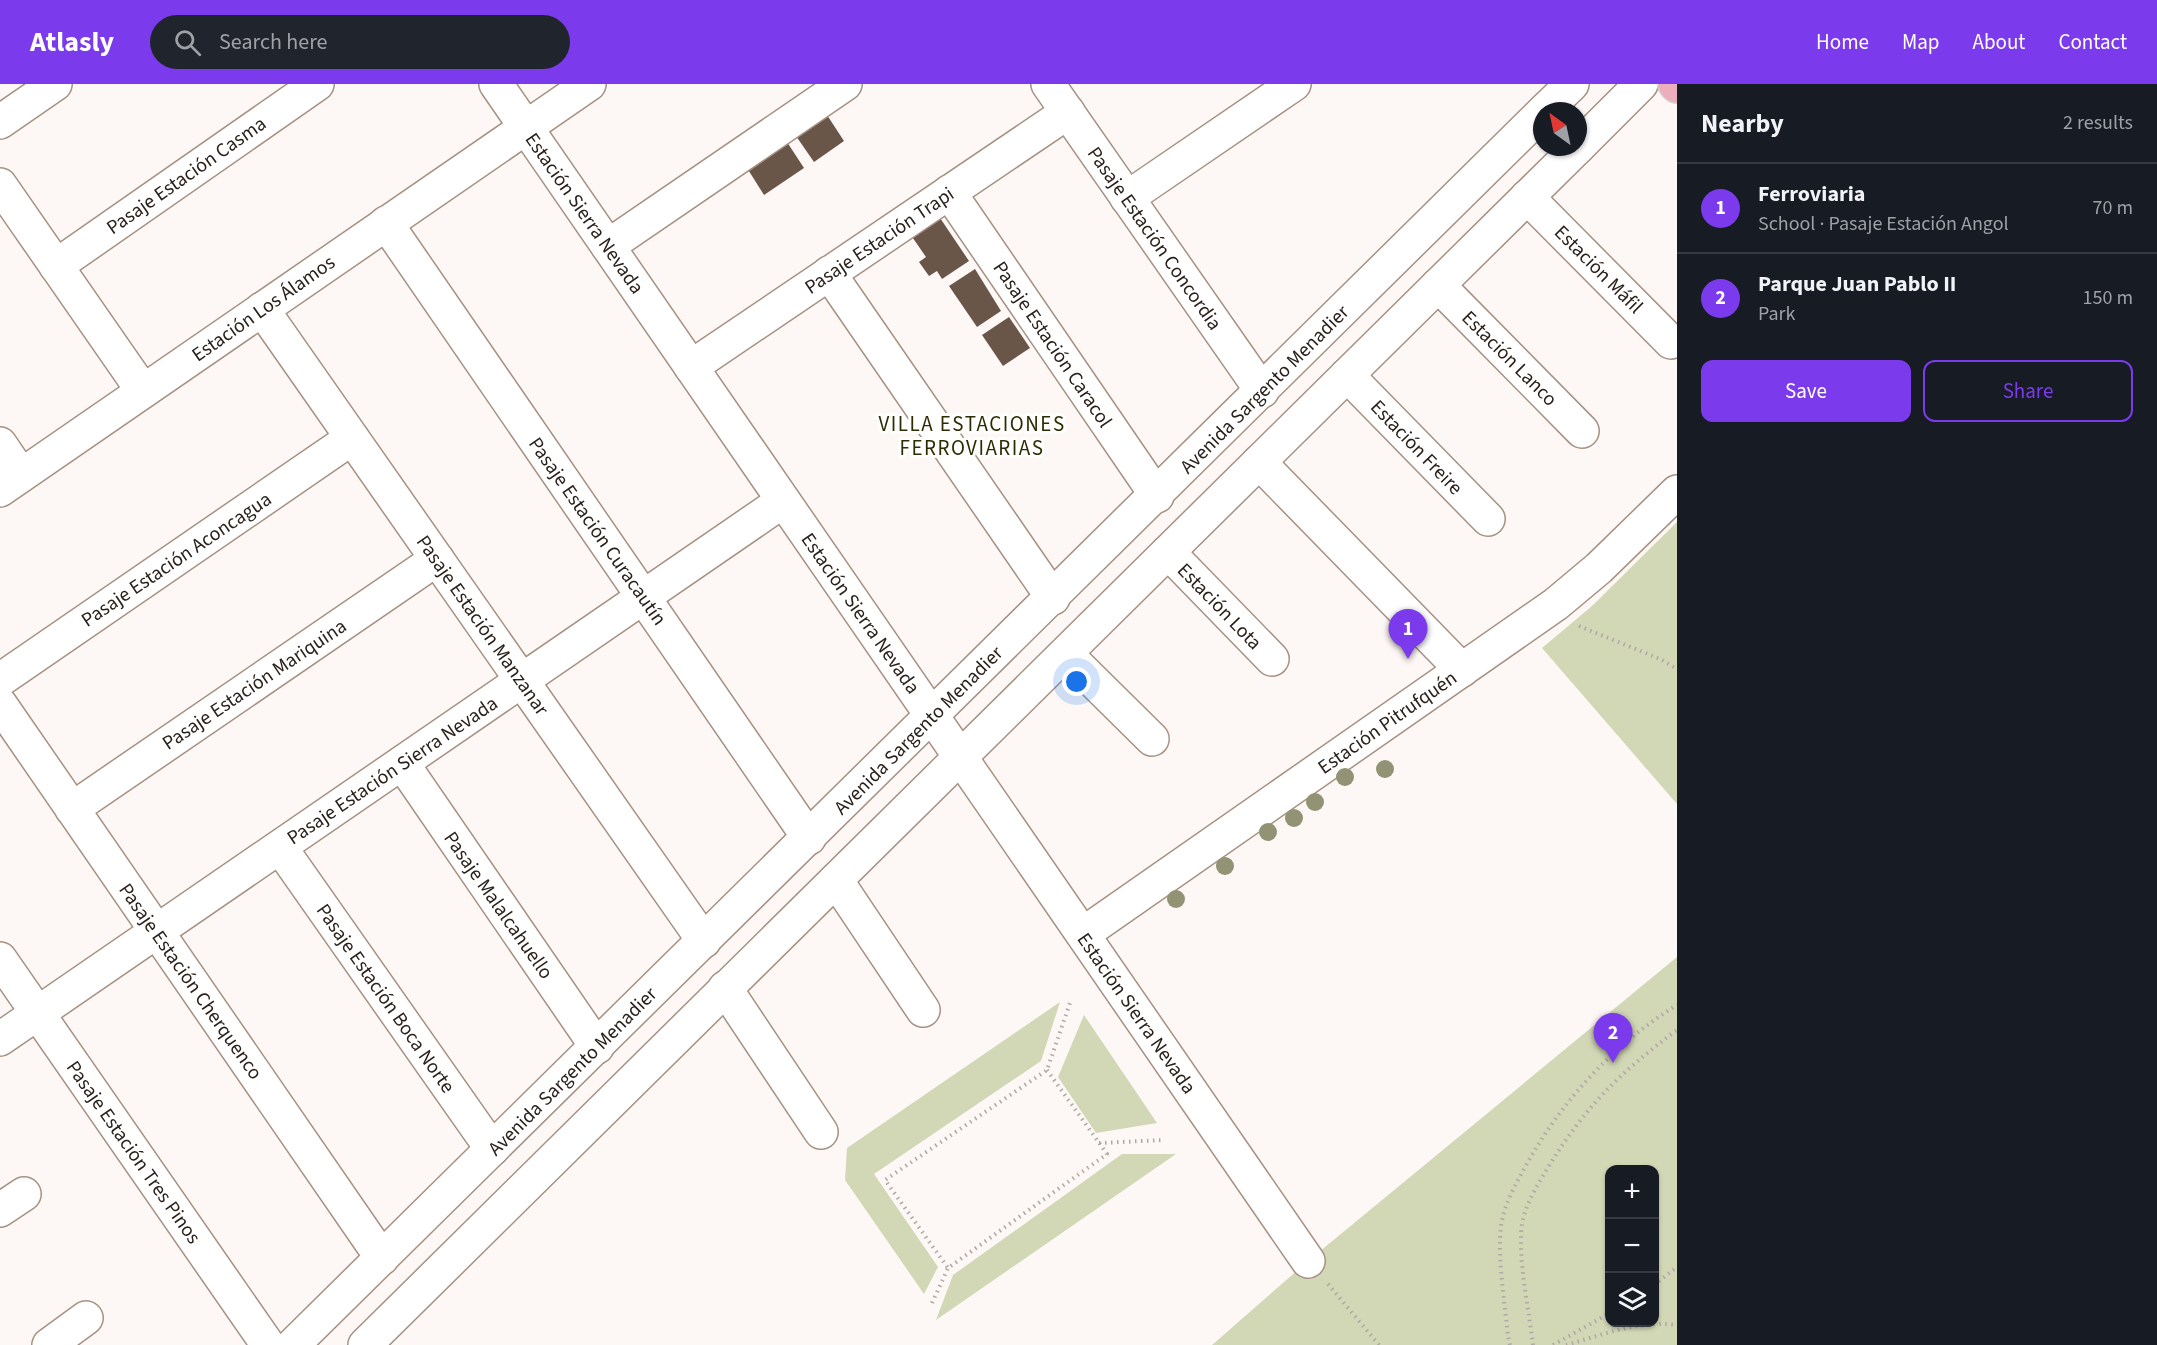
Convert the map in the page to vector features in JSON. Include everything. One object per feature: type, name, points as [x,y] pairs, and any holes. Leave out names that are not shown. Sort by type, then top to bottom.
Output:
[{"type":"street","points":[[0,122],[55,84]]},
{"type":"street","name":"Pasaje Estación Casma","points":[[56,266],[317,84]]},
{"type":"street","name":"Estación Sierra Nevada","points":[[496,84],[1308,1261]]},
{"type":"street","name":"Estación Los Álamos","points":[[11,482],[589,84]]},
{"type":"street","points":[[608,246],[845,84]]},
{"type":"street","points":[[1127,198],[1294,84]]},
{"type":"street","name":"Avenida Sargento Menadier","points":[[1553,102],[1572,84]]},
{"type":"street","points":[[1587,138],[1641,84]]},
{"type":"street","name":"Pasaje Estación Concordia","points":[[1061,94],[1127,198],[1262,391]]},
{"type":"street","name":"Pasaje Estación Trapi","points":[[691,367],[949,192],[1061,94]]},
{"type":"street","name":"Avenida Sargento Menadier","points":[[293,1345],[1053,598],[1533,122]]},
{"type":"street","points":[[365,1345],[1569,156]]},
{"type":"street","points":[[0,185],[142,392]]},
{"type":"street","name":"Pasaje Estación Caracol","points":[[949,192],[1157,495]]},
{"type":"street","name":"Estación Máfil","points":[[1527,197],[1671,342]]},
{"type":"street","name":"Pasaje Estación Curacautín","points":[[386,224],[809,838]]},
{"type":"street","points":[[829,273],[1053,598]]},
{"type":"street","name":"Estación Lanco","points":[[1438,285],[1582,430]]},
{"type":"street","name":"Pasaje Estación Manzanar","points":[[262,309],[704,941]]},
{"type":"street","name":"Estación Freire","points":[[1347,375],[1488,519]]},
{"type":"street","name":"Pasaje Estación Aconcagua","points":[[0,680],[352,438]]},
{"type":"street","points":[[0,444],[11,482]]},
{"type":"street","points":[[1259,462],[1462,670]]},
{"type":"street","name":"Estación Pitrufquén","points":[[1083,934],[1545,612],[1599,567],[1677,492]]},
{"type":"street","name":"Pasaje Estación Sierra Nevada","points":[[0,1040],[783,501]]},
{"type":"street","name":"Estación Lota","points":[[1168,552],[1272,659]]},
{"type":"street","name":"Pasaje Estación Mariquina","points":[[72,809],[436,559]]},
{"type":"street","points":[[1066,654],[1152,738]]},
{"type":"street","name":"Pasaje Estación Cherquenco","points":[[0,704],[382,1258]]},
{"type":"street","name":"Pasaje Malalcahuello","points":[[402,763],[597,1047]]},
{"type":"street","name":"Pasaje Estación Boca Norte","points":[[280,847],[492,1149]]},
{"type":"street","points":[[836,880],[923,1010]]},
{"type":"street","name":"Pasaje Estación Tres Pinos","points":[[0,959],[268,1345]]},
{"type":"street","points":[[725,988],[821,1132]]},
{"type":"street","points":[[49,1345],[86,1318]]},
{"type":"path","points":[[1545,612],[1660,659],[1677,669]]},
{"type":"path","points":[[948,1268],[885,1180],[1047,1070],[1071,1000]]},
{"type":"path","points":[[1510,1345],[1500,1242],[1503,1216],[1510,1195],[1552,1123],[1594,1073],[1645,1028],[1677,1005]]},
{"type":"path","points":[[1533,1345],[1521,1235],[1525,1210],[1537,1185],[1568,1136],[1594,1102],[1640,1058],[1677,1030]]},
{"type":"path","points":[[932,1303],[948,1268],[1107,1154],[1047,1070]]},
{"type":"path","points":[[1099,1143],[1165,1140]]},
{"type":"path","points":[[1308,1261],[1379,1345]]},
{"type":"path","points":[[1659,1281],[1677,1267]]},
{"type":"path","points":[[1553,1345],[1605,1316]]},
{"type":"path","points":[[1566,1345],[1635,1326],[1677,1325]]},
{"type":"green space","points":[[1677,522],[1677,804],[1542,648],[1592,606]]},
{"type":"green space","points":[[1677,957],[1677,1345],[1212,1345],[1308,1261]]},
{"type":"green space","points":[[1060,1002],[1041,1061],[874,1174],[938,1267],[924,1294],[845,1180],[847,1148]]},
{"type":"green space","points":[[1084,1015],[1157,1123],[1096,1133],[1058,1077]]},
{"type":"green space","points":[[1122,1154],[1176,1154],[936,1320],[953,1275]]},
{"type":"building","points":[[827,115],[844,141],[814,162],[796,136]]},
{"type":"building","points":[[787,142],[804,168],[764,195],[747,168]]},
{"type":"building","points":[[934,209],[969,261],[942,279],[937,271],[929,276],[919,262],[926,257],[906,228]]},
{"type":"building","points":[[975,269],[1001,311],[977,327],[949,286]]},
{"type":"building","points":[[1009,317],[1030,348],[1003,366],[982,335]]},
{"type":"place","name":"Ferroviaria","points":[[1408,659]]},
{"type":"place","name":"Parque Juan Pablo II","points":[[1613,1063]]},
{"type":"district","name":"VILLA ESTACIONES FERROVIARIAS","points":[[972,436]]}]
